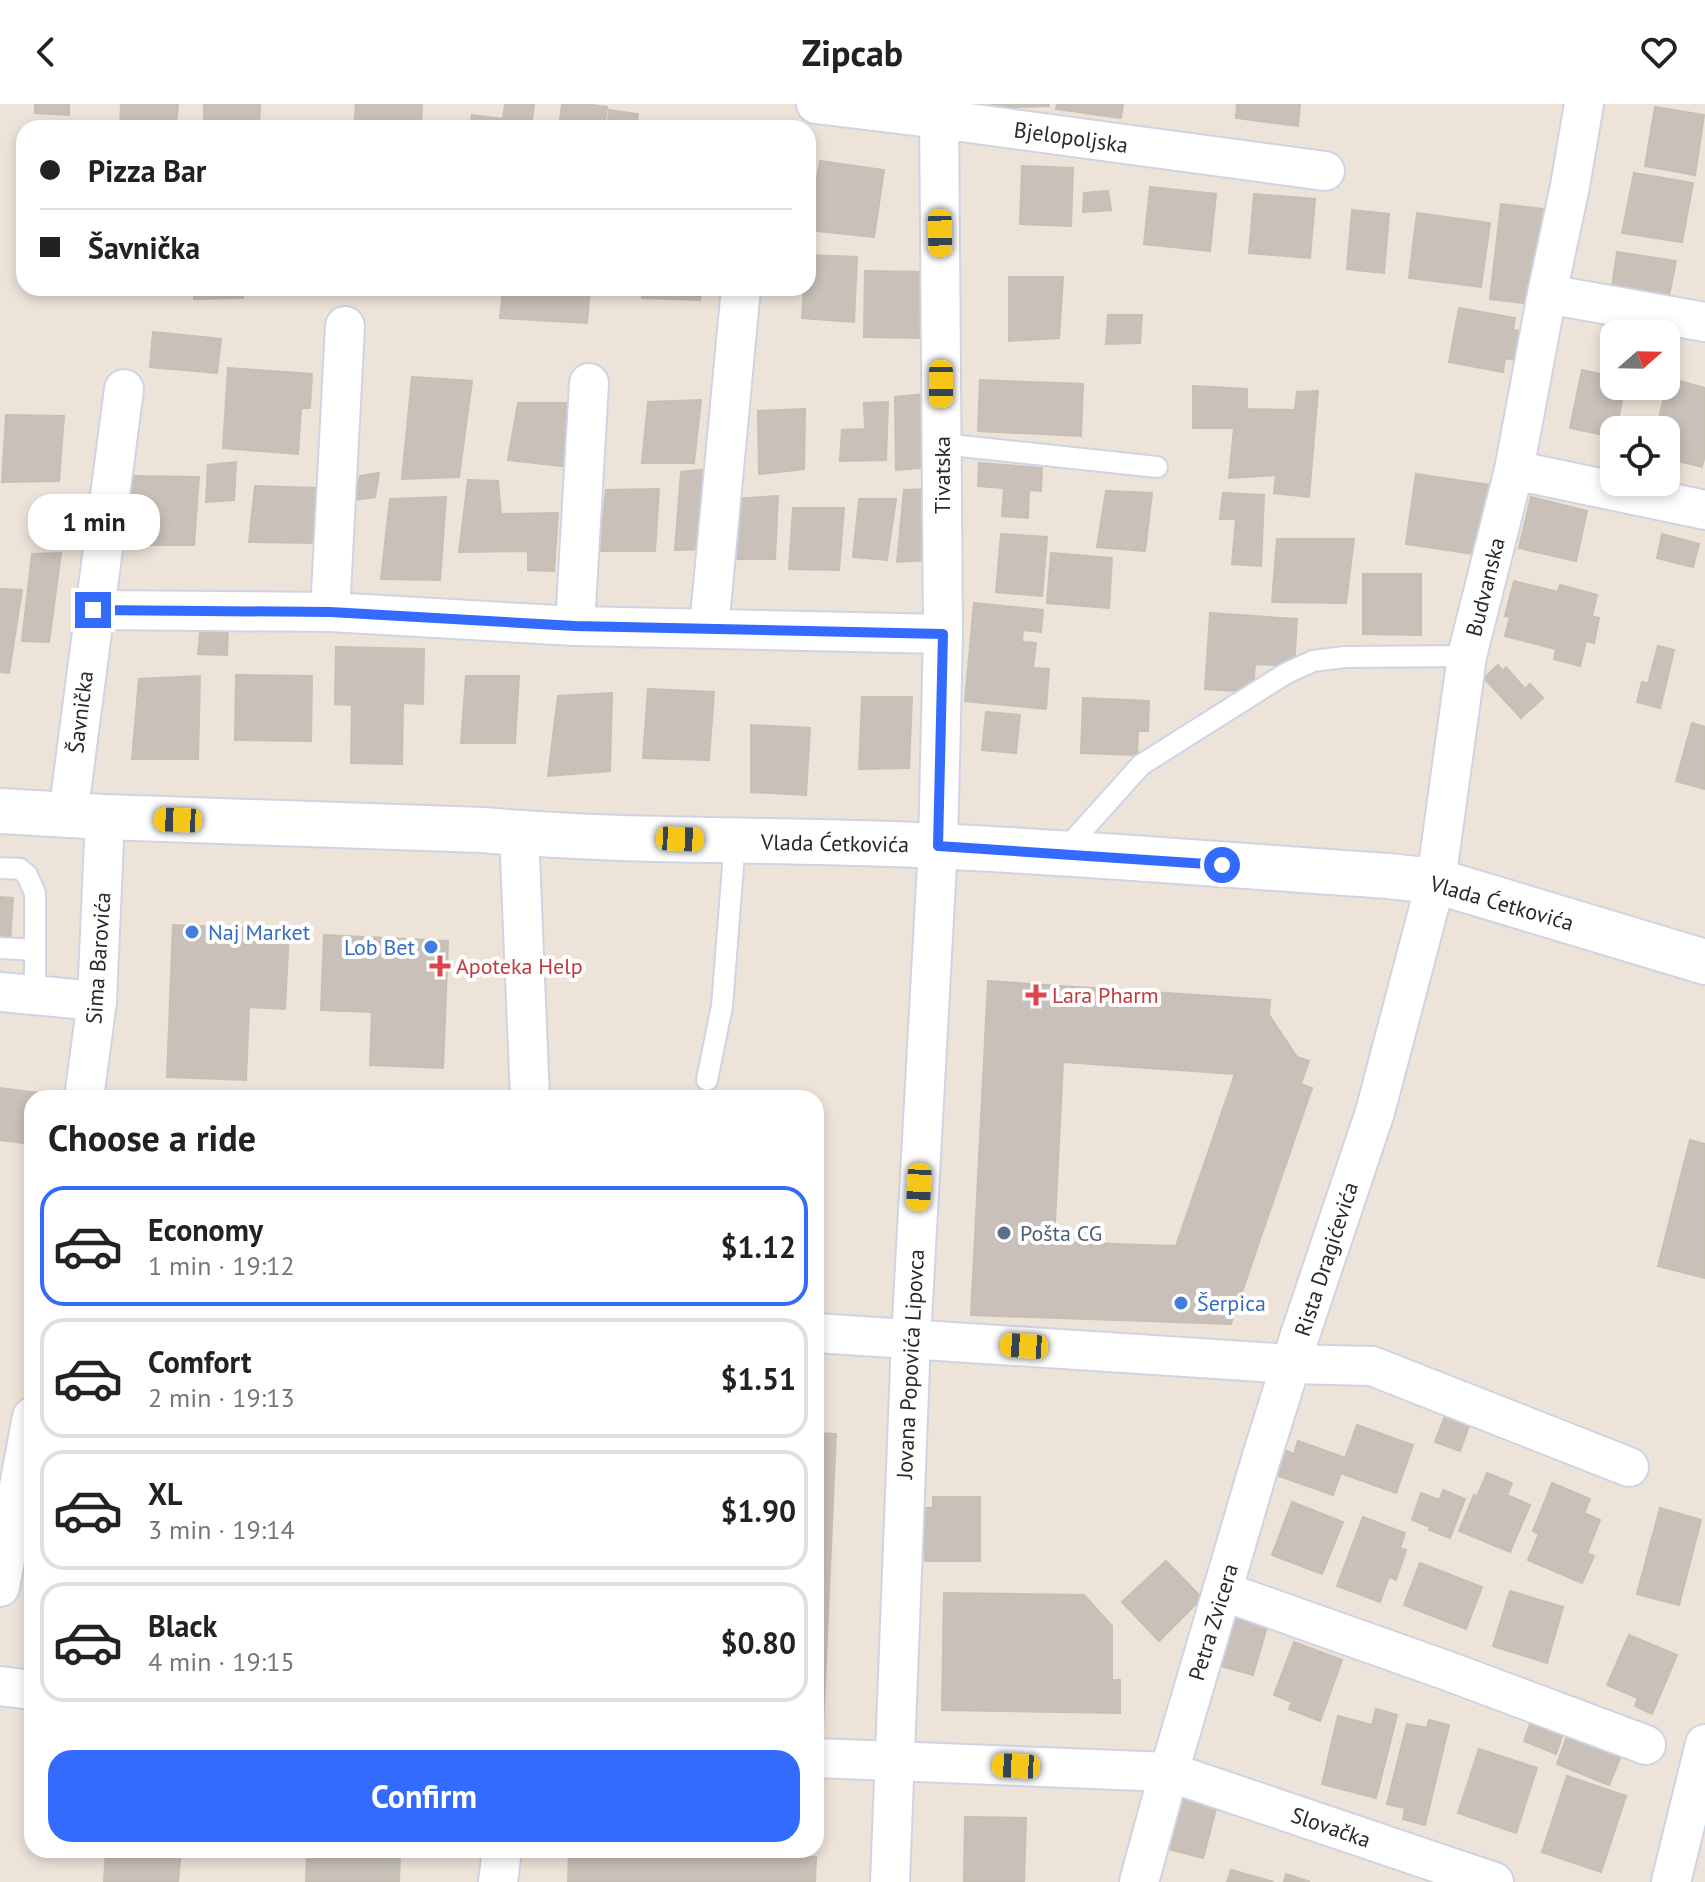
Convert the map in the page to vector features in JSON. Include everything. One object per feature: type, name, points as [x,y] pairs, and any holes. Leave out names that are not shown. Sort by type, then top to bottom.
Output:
[{"type":"street","name":"Bjelopoljska","points":[[816,104],[939,111],[1325,171]]},
{"type":"street","name":"Budvanska","points":[[1436,881],[1467,656],[1514,470],[1584,104]]},
{"type":"street","name":"Tivatska","points":[[938,846],[943,634],[939,111]]},
{"type":"street","points":[[1547,294],[1705,322]]},
{"type":"street","points":[[709,628],[740,296]]},
{"type":"street","points":[[330,612],[345,326]]},
{"type":"street","points":[[575,626],[589,383]]},
{"type":"street","name":"Šavnička","points":[[86,816],[93,610],[124,389]]},
{"type":"street","points":[[1514,470],[1705,510]]},
{"type":"street","points":[[93,610],[330,612],[575,626],[943,634]]},
{"type":"street","name":"Vlada Ćetkovića","points":[[0,811],[519,833],[938,846],[1436,881],[1705,962]]},
{"type":"street","name":"Sima Barovića","points":[[85,1090],[97,1001],[86,816]]},
{"type":"street","points":[[519,833],[530,1090]]},
{"type":"street","name":"Jovana Popovića Lipovca","points":[[890,1882],[911,1339],[938,846]]},
{"type":"street","name":"Rista Dragićevića","points":[[824,1334],[1291,1364],[1375,1112],[1436,881]]},
{"type":"street","points":[[18,994],[97,1001]]},
{"type":"street","points":[[1291,1364],[1372,1366],[1629,1467]]},
{"type":"street","name":"Petra Zvicera","points":[[1139,1882],[1291,1364]]},
{"type":"street","points":[[0,1587],[24,1460]]},
{"type":"street","points":[[1222,1591],[1646,1745]]},
{"type":"street","points":[[0,1686],[24,1689]]},
{"type":"street","points":[[1671,1882],[1705,1744]]},
{"type":"street","name":"Slovačka","points":[[824,1758],[1169,1772],[1494,1882]]},
{"type":"street","points":[[498,1882],[501,1858]]},
{"type":"lane","points":[[942,444],[1157,467]]},
{"type":"lane","points":[[1062,854],[1141,765],[1285,674],[1313,661],[1345,657],[1467,656]]},
{"type":"lane","points":[[707,1080],[722,1006],[735,841]]},
{"type":"lane","points":[[0,868],[20,869],[27,875],[35,893],[35,950],[18,994]]},
{"type":"lane","points":[[0,948],[35,950]]},
{"type":"building","points":[[35,104],[69,104],[69,115],[35,113]]},
{"type":"building","points":[[121,104],[178,104],[177,120],[120,120]]},
{"type":"building","points":[[204,104],[260,104],[259,120],[204,120]]},
{"type":"building","points":[[356,104],[422,104],[421,120],[355,120]]},
{"type":"building","points":[[505,104],[534,104],[532,120],[471,120],[472,115],[503,119]]},
{"type":"building","points":[[562,104],[607,107],[605,120],[560,120]]},
{"type":"building","points":[[990,104],[1049,104],[1049,106],[989,108]]},
{"type":"building","points":[[1057,104],[1123,104],[1121,118],[1056,109]]},
{"type":"building","points":[[1237,104],[1300,104],[1298,126],[1236,118]]},
{"type":"building","points":[[1655,107],[1704,115],[1695,175],[1645,166]]},
{"type":"building","points":[[609,110],[638,114],[637,120],[608,120]]},
{"type":"building","points":[[820,161],[884,170],[874,237],[816,231],[816,184]]},
{"type":"building","points":[[1022,166],[1073,168],[1071,226],[1020,224]]},
{"type":"building","points":[[1634,173],[1693,183],[1682,242],[1622,233]]},
{"type":"building","points":[[1150,187],[1216,194],[1210,251],[1144,244]]},
{"type":"building","points":[[1108,191],[1111,210],[1083,212],[1084,193]]},
{"type":"building","points":[[1254,194],[1315,199],[1310,258],[1249,253]]},
{"type":"building","points":[[1501,204],[1543,209],[1533,304],[1490,299]]},
{"type":"building","points":[[1352,210],[1389,214],[1384,273],[1347,269]]},
{"type":"building","points":[[1417,213],[1490,223],[1481,287],[1409,278]]},
{"type":"building","points":[[1617,252],[1676,261],[1666,310],[1610,301]]},
{"type":"building","points":[[816,255],[857,257],[854,322],[802,318],[803,296],[816,296]]},
{"type":"building","points":[[865,271],[925,272],[924,338],[864,337]]},
{"type":"building","points":[[1009,277],[1063,277],[1059,338],[1009,341]]},
{"type":"building","points":[[194,296],[243,296],[243,298],[194,299]]},
{"type":"building","points":[[502,296],[589,296],[587,323],[500,318]]},
{"type":"building","points":[[642,296],[701,296],[700,300]]},
{"type":"building","points":[[1459,308],[1515,318],[1513,330],[1525,332],[1520,361],[1505,358],[1503,372],[1449,362]]},
{"type":"building","points":[[1108,315],[1142,315],[1140,343],[1106,344]]},
{"type":"building","points":[[153,332],[221,339],[217,373],[150,367]]},
{"type":"building","points":[[228,368],[312,374],[310,408],[301,408],[298,454],[223,448]]},
{"type":"building","points":[[1582,370],[1600,374],[1600,400],[1622,400],[1619,416],[1600,416],[1600,434],[1570,428]]},
{"type":"building","points":[[412,377],[472,381],[459,477],[402,479]]},
{"type":"building","points":[[980,380],[1083,384],[1081,436],[978,431]]},
{"type":"building","points":[[1680,381],[1705,388],[1705,455],[1702,467],[1680,462],[1680,416],[1660,416],[1664,400],[1680,400]]},
{"type":"building","points":[[1193,386],[1247,389],[1247,409],[1295,410],[1297,392],[1318,391],[1309,497],[1274,493],[1276,475],[1229,478],[1234,428],[1193,428]]},
{"type":"building","points":[[937,393],[932,467],[896,470],[895,397]]},
{"type":"building","points":[[701,400],[694,463],[642,463],[648,402]]},
{"type":"building","points":[[888,402],[886,460],[840,461],[842,430],[865,429],[864,403]]},
{"type":"building","points":[[518,403],[576,403],[569,467],[508,460]]},
{"type":"building","points":[[805,409],[804,469],[759,474],[758,411]]},
{"type":"building","points":[[6,415],[64,416],[59,481],[2,482]]},
{"type":"building","points":[[236,462],[234,500],[206,502],[208,465]]},
{"type":"building","points":[[979,463],[1042,468],[1041,491],[1029,490],[1028,518],[1002,516],[1004,488],[978,486]]},
{"type":"building","points":[[718,468],[711,549],[675,550],[681,472]]},
{"type":"building","points":[[379,473],[375,497],[354,500],[360,476]]},
{"type":"building","points":[[1416,474],[1491,485],[1481,555],[1406,544]]},
{"type":"building","points":[[127,476],[199,477],[194,545],[122,545]]},
{"type":"building","points":[[468,480],[498,481],[501,514],[558,513],[554,571],[528,570],[528,551],[459,552]]},
{"type":"building","points":[[255,486],[317,488],[315,543],[249,542]]},
{"type":"building","points":[[659,489],[655,551],[599,551],[606,490]]},
{"type":"building","points":[[931,489],[927,560],[897,562],[904,490]]},
{"type":"building","points":[[1106,491],[1152,493],[1145,551],[1097,547]]},
{"type":"building","points":[[1223,493],[1264,495],[1261,566],[1232,564],[1236,519],[1220,519]]},
{"type":"building","points":[[778,496],[775,559],[729,559],[734,499]]},
{"type":"building","points":[[446,497],[440,580],[381,579],[390,499]]},
{"type":"building","points":[[1531,497],[1587,511],[1576,561],[1519,548]]},
{"type":"building","points":[[859,499],[896,499],[887,560],[853,557]]},
{"type":"building","points":[[793,508],[844,508],[839,570],[789,569]]},
{"type":"building","points":[[1001,534],[1047,537],[1042,596],[996,592]]},
{"type":"building","points":[[1662,534],[1699,544],[1693,567],[1657,558]]},
{"type":"building","points":[[1277,539],[1354,539],[1346,603],[1272,602]]},
{"type":"building","points":[[61,553],[49,642],[22,641],[32,554]]},
{"type":"building","points":[[1051,553],[1112,558],[1109,608],[1047,603]]},
{"type":"building","points":[[1363,574],[1421,574],[1421,635],[1363,634]]},
{"type":"building","points":[[1514,581],[1558,592],[1560,585],[1597,595],[1592,616],[1599,618],[1594,643],[1586,641],[1580,666],[1554,659],[1556,649],[1505,636],[1510,617],[1505,616]]},
{"type":"building","points":[[0,589],[22,590],[9,673],[0,672]]},
{"type":"building","points":[[974,603],[1043,610],[1041,632],[1023,630],[1022,642],[1036,643],[1033,668],[1049,669],[1046,709],[965,701]]},
{"type":"building","points":[[1210,613],[1297,619],[1294,666],[1255,664],[1253,692],[1205,689]]},
{"type":"building","points":[[201,624],[228,624],[227,655],[198,654]]},
{"type":"building","points":[[1658,646],[1674,650],[1665,688],[1648,684]]},
{"type":"building","points":[[336,647],[424,649],[423,704],[403,703],[402,764],[351,763],[352,705],[335,704]]},
{"type":"building","points":[[1498,665],[1503,671],[1506,667],[1525,689],[1530,684],[1543,698],[1521,718],[1484,678]]},
{"type":"building","points":[[236,675],[312,676],[311,741],[235,740]]},
{"type":"building","points":[[200,676],[198,759],[132,759],[139,679]]},
{"type":"building","points":[[466,676],[519,676],[515,743],[461,743]]},
{"type":"building","points":[[1642,682],[1665,688],[1660,708],[1637,702]]},
{"type":"building","points":[[648,689],[714,692],[709,760],[643,758]]},
{"type":"building","points":[[612,693],[610,771],[548,776],[558,696]]},
{"type":"building","points":[[862,697],[912,697],[909,768],[859,769]]},
{"type":"building","points":[[1083,698],[1149,701],[1148,731],[1138,731],[1137,755],[1081,753]]},
{"type":"building","points":[[986,712],[1020,715],[1016,753],[982,750]]},
{"type":"building","points":[[1692,723],[1705,727],[1705,789],[1676,781]]},
{"type":"building","points":[[751,725],[810,728],[806,795],[751,792]]},
{"type":"building","points":[[0,897],[13,898],[10,943],[0,942]]},
{"type":"building","points":[[173,925],[289,930],[285,1009],[249,1007],[246,1080],[167,1077]]},
{"type":"building","points":[[324,935],[448,941],[443,1068],[370,1065],[372,1012],[321,1010]]},
{"type":"building","points":[[988,981],[1270,1000],[1269,1015],[1297,1057],[1309,1061],[1301,1084],[1312,1088],[1231,1324],[971,1315]],"holes":[[[1063,1062],[1235,1074],[1176,1246],[1054,1242]]]},
{"type":"building","points":[[0,1088],[24,1091],[24,1143],[0,1140]]},
{"type":"building","points":[[1690,1140],[1705,1144],[1705,1278],[1658,1266]]},
{"type":"building","points":[[1447,1411],[1471,1420],[1460,1451],[1435,1442]]},
{"type":"building","points":[[1357,1425],[1413,1445],[1396,1493],[1340,1473]]},
{"type":"building","points":[[824,1433],[836,1434],[824,1704]]},
{"type":"building","points":[[1298,1441],[1346,1458],[1333,1495],[1273,1474],[1282,1449],[1294,1454]]},
{"type":"building","points":[[1487,1473],[1512,1483],[1507,1495],[1530,1505],[1510,1552],[1459,1531]]},
{"type":"building","points":[[1552,1483],[1590,1499],[1584,1513],[1600,1520],[1587,1553],[1594,1556],[1582,1583],[1528,1560],[1539,1534],[1533,1531]]},
{"type":"building","points":[[1443,1490],[1465,1499],[1450,1538],[1429,1530]]},
{"type":"building","points":[[1421,1493],[1440,1500],[1430,1527],[1412,1520]]},
{"type":"building","points":[[933,1497],[980,1497],[980,1561],[925,1561],[925,1508],[933,1508]]},
{"type":"building","points":[[1292,1502],[1343,1522],[1322,1574],[1272,1555]]},
{"type":"building","points":[[1660,1508],[1701,1520],[1679,1605],[1637,1594]]},
{"type":"building","points":[[1363,1517],[1405,1533],[1400,1548],[1406,1550],[1396,1580],[1389,1577],[1380,1602],[1337,1586]]},
{"type":"building","points":[[1166,1561],[1202,1598],[1159,1641],[1122,1602]]},
{"type":"building","points":[[1420,1563],[1482,1587],[1466,1629],[1404,1605]]},
{"type":"building","points":[[1510,1591],[1563,1607],[1547,1663],[1493,1646]]},
{"type":"building","points":[[944,1593],[1084,1595],[1112,1626],[1112,1680],[1120,1680],[1120,1713],[942,1710]]},
{"type":"building","points":[[1222,1609],[1268,1623],[1253,1675],[1207,1662]]},
{"type":"building","points":[[1629,1635],[1677,1655],[1652,1714],[1635,1706],[1638,1698],[1607,1685]]},
{"type":"building","points":[[1294,1642],[1342,1660],[1320,1721],[1289,1709],[1292,1702],[1274,1695]]},
{"type":"building","points":[[1376,1709],[1397,1715],[1376,1798],[1322,1784],[1338,1716],[1372,1725]]},
{"type":"building","points":[[1532,1719],[1564,1731],[1556,1754],[1524,1741]]},
{"type":"building","points":[[1429,1720],[1449,1725],[1425,1825],[1403,1819],[1405,1808],[1387,1804],[1407,1724],[1427,1728]]},
{"type":"building","points":[[1567,1736],[1620,1758],[1609,1785],[1557,1764]]},
{"type":"building","points":[[1479,1749],[1537,1768],[1516,1833],[1458,1813]]},
{"type":"building","points":[[1567,1776],[1626,1796],[1601,1872],[1542,1852]]},
{"type":"building","points":[[1172,1789],[1218,1801],[1203,1858],[1157,1846]]},
{"type":"building","points":[[965,1817],[1026,1818],[1024,1882],[964,1882]]},
{"type":"building","points":[[106,1858],[180,1858],[178,1882],[104,1882]]},
{"type":"building","points":[[307,1858],[400,1858],[399,1882],[306,1882]]},
{"type":"building","points":[[569,1858],[816,1858],[815,1882],[568,1882]]},
{"type":"building","points":[[1231,1870],[1274,1882],[1227,1882]]},
{"type":"building","points":[[1286,1874],[1310,1882],[1284,1882]]},
{"type":"place","name":"Naj Market","points":[[192,932]]},
{"type":"place","name":"Lob Bet","points":[[431,947]]},
{"type":"place","name":"Apoteka Help","points":[[440,966]]},
{"type":"place","name":"Lara Pharm","points":[[1036,995]]},
{"type":"place","name":"Pošta CG","points":[[1004,1233]]},
{"type":"place","name":"Šerpica","points":[[1181,1303]]},
{"type":"route","points":[[93,610],[330,612],[575,626],[943,634],[938,846],[1222,865]]}]
